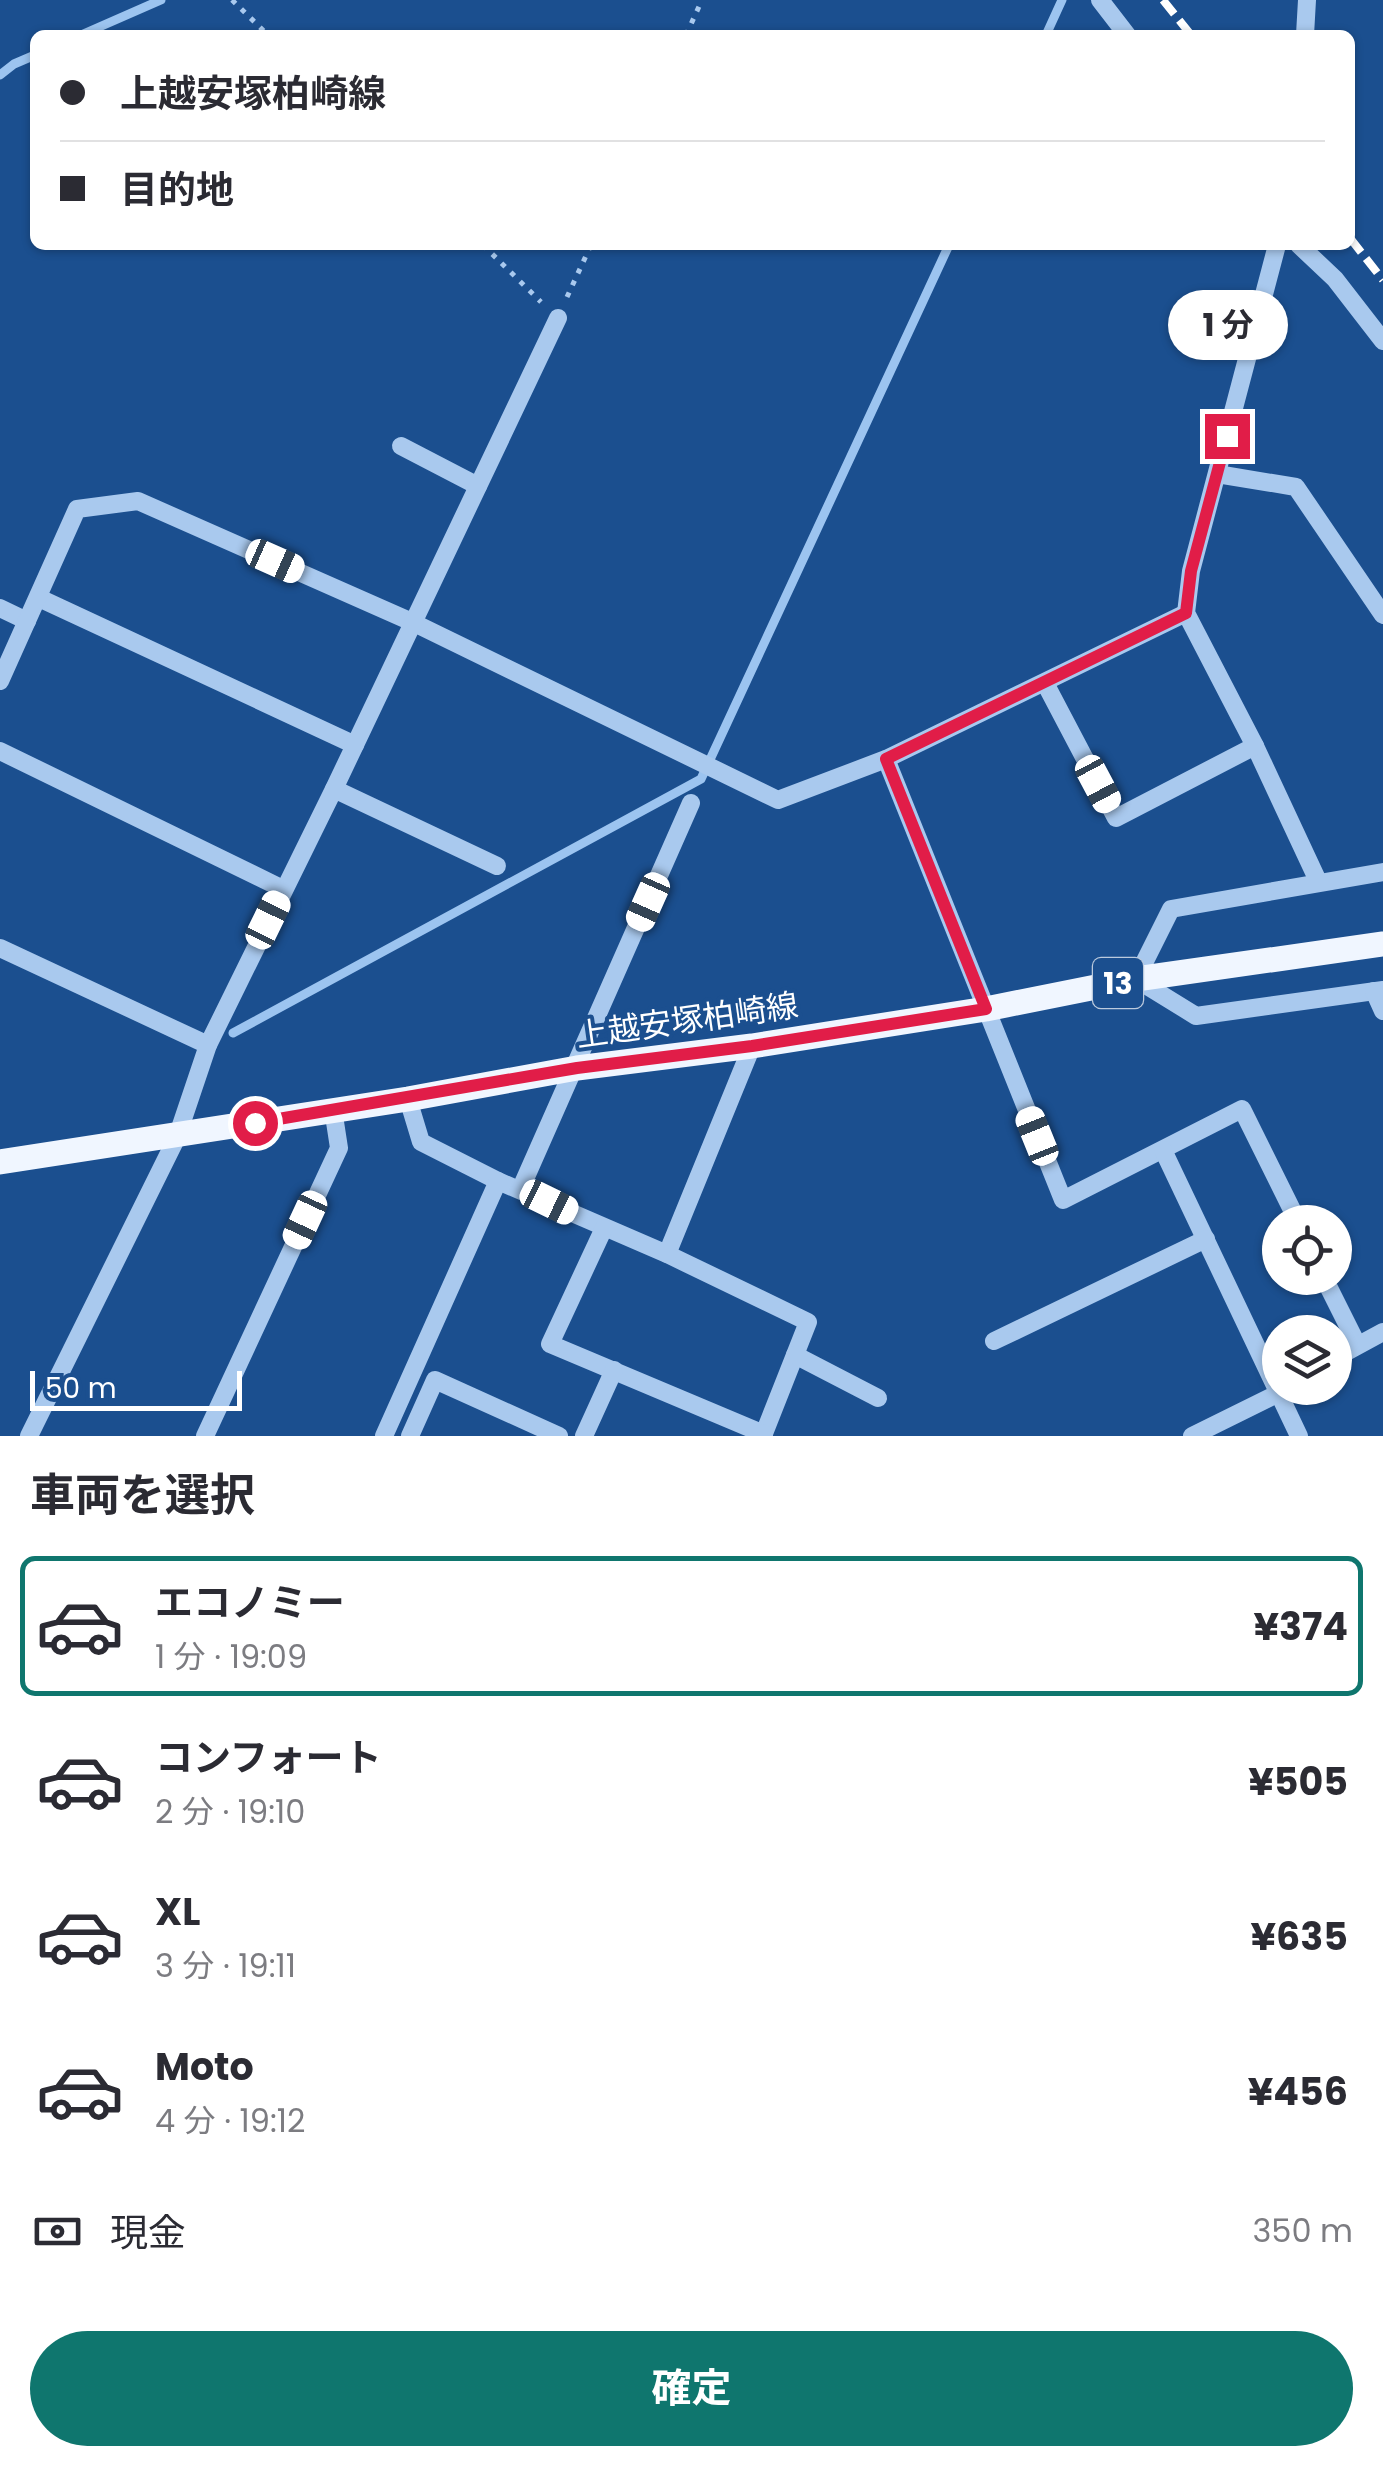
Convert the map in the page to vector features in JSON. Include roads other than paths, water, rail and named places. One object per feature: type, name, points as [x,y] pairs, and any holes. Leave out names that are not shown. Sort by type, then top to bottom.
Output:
[{"type":"main road","name":"上越安塚柏崎線","points":[[0,1162],[408,1099],[577,1068],[752,1046],[986,1009],[1136,979],[1383,944]]},
{"type":"street","points":[[1100,0],[1124,30]]},
{"type":"street","points":[[1305,30],[1307,0]]},
{"type":"street","points":[[1276,250],[1191,571],[1186,613],[1318,881]]},
{"type":"street","points":[[1305,250],[1335,280],[1383,340]]},
{"type":"street","points":[[29,1436],[176,1136],[208,1044],[558,318]]},
{"type":"street","points":[[401,446],[478,486]]},
{"type":"street","points":[[1217,474],[1296,487],[1383,614]]},
{"type":"street","points":[[0,681],[77,510],[138,501],[412,622],[778,800],[886,759],[1186,613]]},
{"type":"street","points":[[39,598],[354,745]]},
{"type":"street","points":[[0,608],[27,621]]},
{"type":"street","points":[[1044,683],[1116,818],[1254,746]]},
{"type":"street","points":[[0,751],[283,889]]},
{"type":"street","points":[[886,759],[1063,1200],[1242,1108],[1290,1205]]},
{"type":"street","points":[[334,789],[497,866]]},
{"type":"street","points":[[521,1188],[691,803]]},
{"type":"street","points":[[1383,872],[1172,908],[1136,979],[1196,1016],[1378,991],[1383,1011]]},
{"type":"street","points":[[0,948],[208,1044]]},
{"type":"street","points":[[667,1254],[752,1046]]},
{"type":"street","points":[[408,1099],[421,1142],[808,1322],[763,1435],[550,1344],[604,1228]]},
{"type":"street","points":[[205,1436],[338,1148],[333,1109]]},
{"type":"street","points":[[1164,1150],[1262,1348]]},
{"type":"street","points":[[384,1436],[498,1181]]},
{"type":"street","points":[[994,1341],[1206,1239]]},
{"type":"street","points":[[1332,1295],[1357,1344]]},
{"type":"street","points":[[1352,1347],[1383,1332]]},
{"type":"street","points":[[795,1354],[878,1398]]},
{"type":"street","points":[[584,1436],[614,1370]]},
{"type":"street","points":[[410,1436],[435,1380],[559,1436]]},
{"type":"street","points":[[1192,1436],[1262,1402]]},
{"type":"street","points":[[1289,1405],[1299,1436]]},
{"type":"waterway","points":[[92,30],[161,0]]},
{"type":"waterway","points":[[1048,30],[1062,0]]},
{"type":"waterway","points":[[0,75],[30,57]]},
{"type":"waterway","points":[[233,1033],[701,779],[947,250]]},
{"type":"railway","points":[[1163,0],[1187,30]]},
{"type":"railway","points":[[1355,244],[1383,280]]}]
